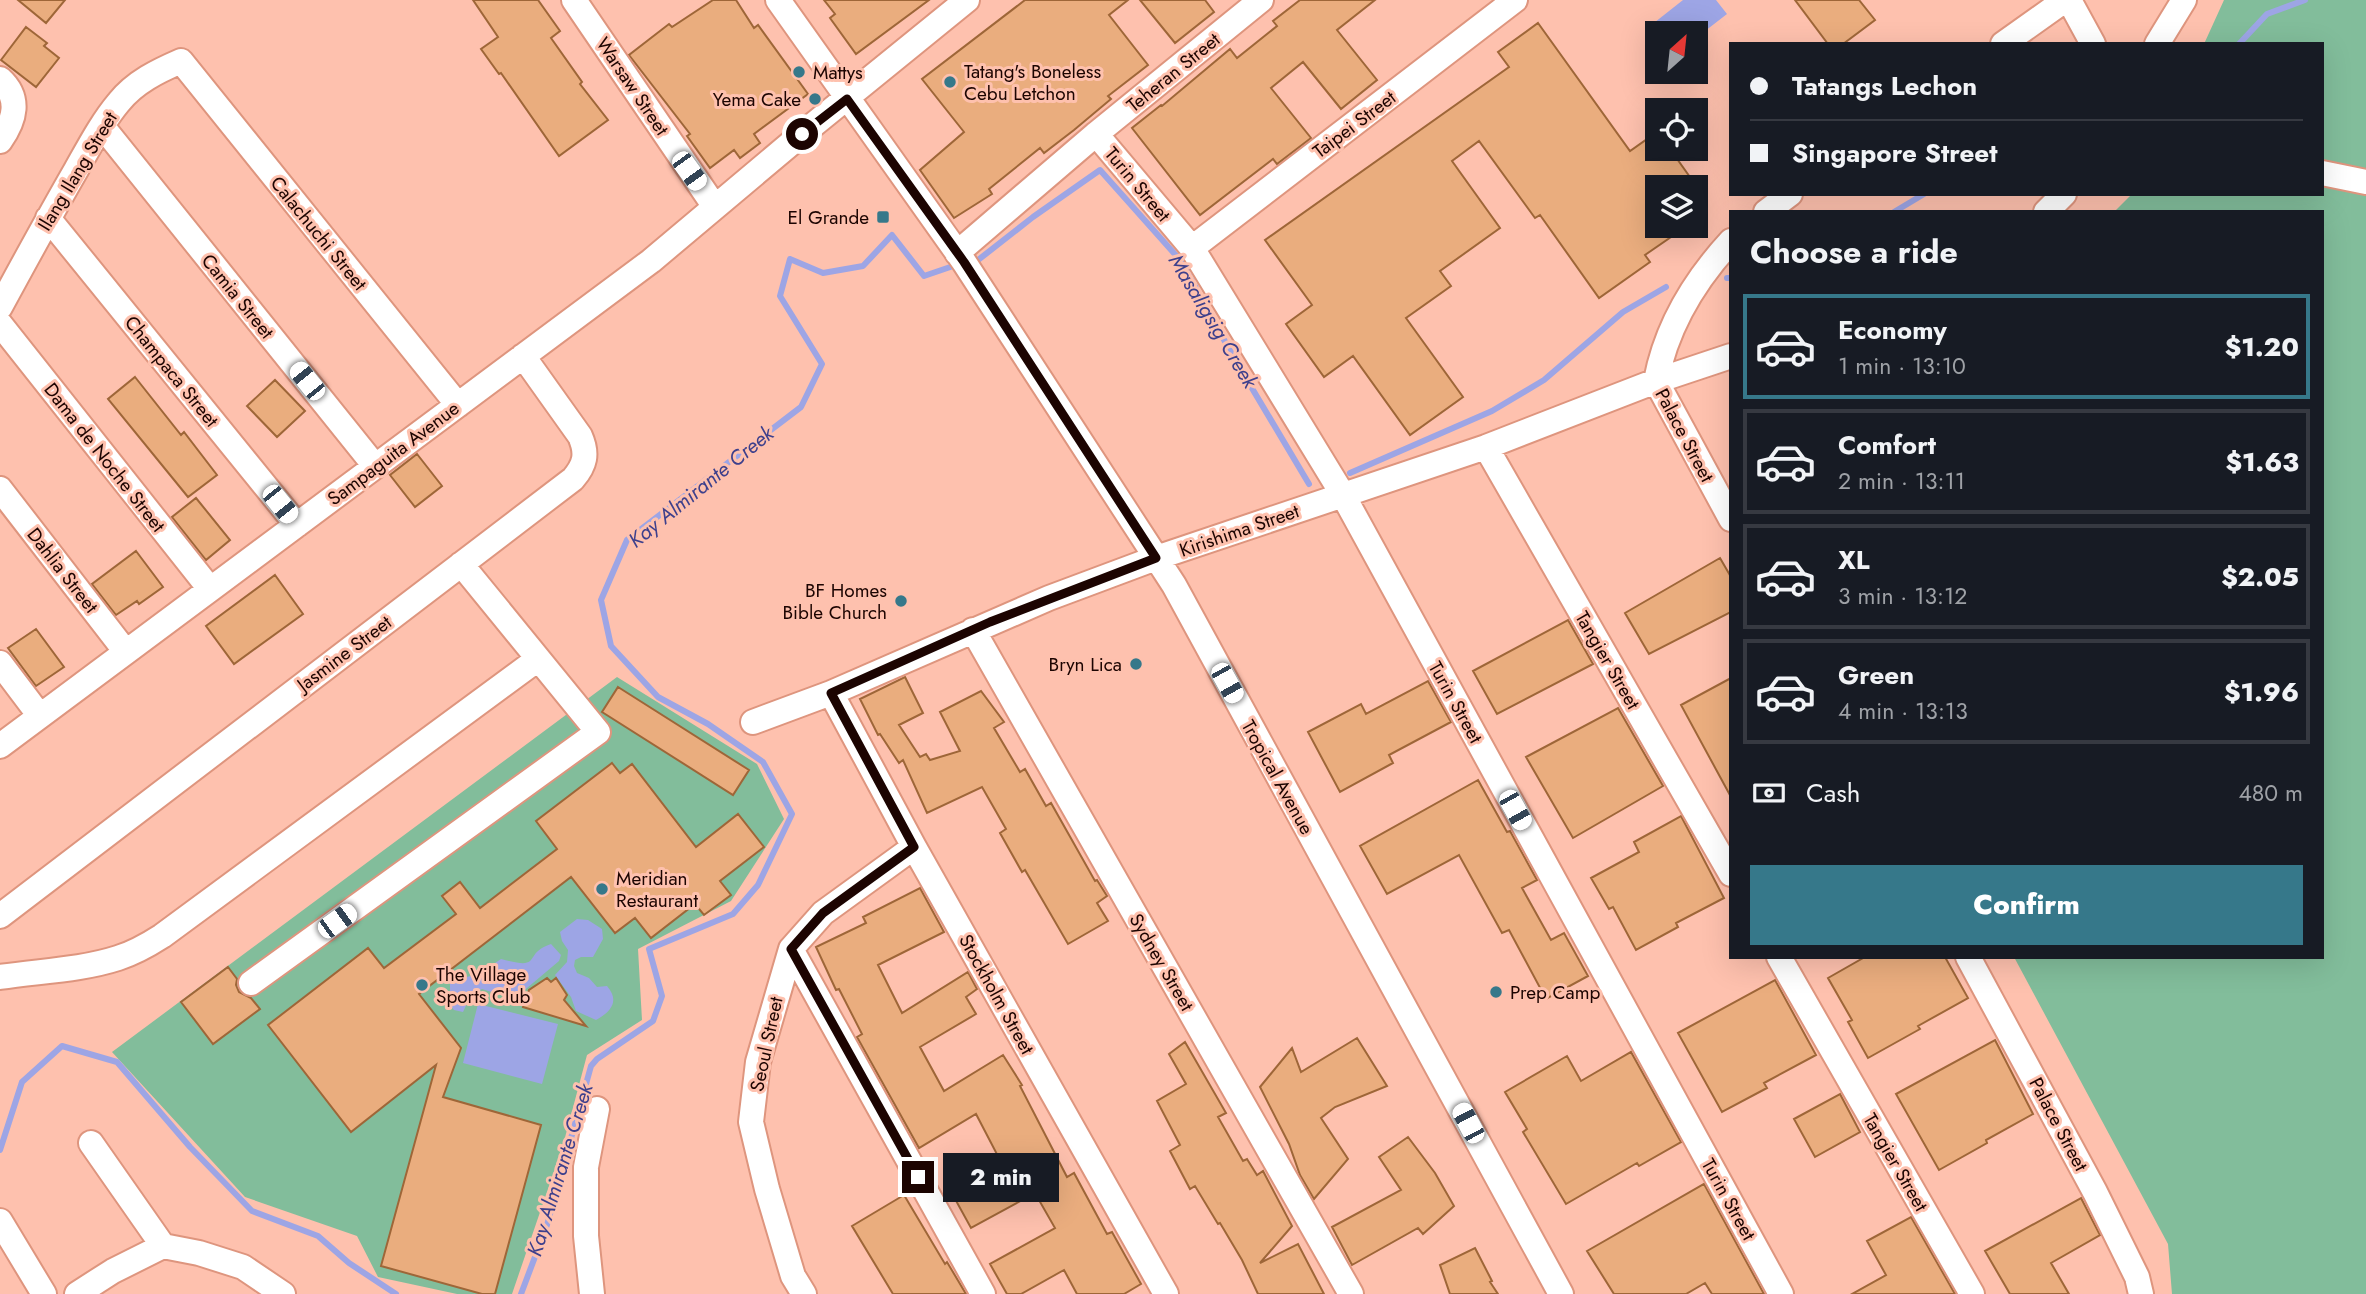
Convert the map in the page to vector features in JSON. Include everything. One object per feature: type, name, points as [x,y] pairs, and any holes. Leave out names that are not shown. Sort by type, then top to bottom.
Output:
[{"type":"street","name":"Warsaw Street","points":[[574,0],[715,207]]},
{"type":"street","name":"Tropical Avenue","points":[[778,0],[957,253],[1174,585],[1561,1294]]},
{"type":"street","name":"Sampaguita Avenue","points":[[0,746],[651,261],[967,0]]},
{"type":"street","name":"Teheran Street","points":[[957,253],[1096,134],[1261,0]]},
{"type":"street","name":"Taipei Street","points":[[1192,248],[1515,0]]},
{"type":"street","points":[[2006,42],[2067,0],[2092,42]]},
{"type":"street","points":[[2158,42],[2184,0]]},
{"type":"street","name":"Ilang Ilang Street","points":[[0,307],[48,218],[119,101],[139,83],[181,61]]},
{"type":"street","name":"Calachuchi Street","points":[[181,61],[458,405]]},
{"type":"street","points":[[0,79],[12,93],[14,111],[0,141]]},
{"type":"street","name":"Camia Street","points":[[102,126],[375,466]]},
{"type":"street","name":"Turin Street","points":[[1096,134],[1192,248],[1343,495],[1781,1294]]},
{"type":"street","points":[[2324,173],[2366,182]]},
{"type":"street","points":[[1769,210],[1787,196]]},
{"type":"street","points":[[2048,210],[2062,196]]},
{"type":"street","name":"Champaca Street","points":[[48,218],[296,525]]},
{"type":"street","name":"Palace Street","points":[[1729,243],[1716,257],[1670,331],[1656,382],[1729,515]]},
{"type":"street","name":"Dama de Noche Street","points":[[0,324],[210,589]]},
{"type":"street","name":"Jasmine Street","points":[[0,916],[573,479],[582,469],[585,448],[580,436],[523,356]]},
{"type":"street","name":"Kirishima Street","points":[[753,722],[831,693],[1049,598],[1156,558],[1486,447],[1729,357]]},
{"type":"street","name":"Tangier Street","points":[[1486,447],[1729,871]]},
{"type":"street","name":"Dahlia Street","points":[[0,489],[126,652]]},
{"type":"street","points":[[251,983],[598,732],[461,564]]},
{"type":"street","name":"Sydney Street","points":[[973,630],[1351,1294]]},
{"type":"street","points":[[0,977],[94,964],[143,948],[538,659]]},
{"type":"street","points":[[0,663],[40,716]]},
{"type":"street","name":"Stockholm Street","points":[[831,693],[914,847],[1166,1294]]},
{"type":"street","name":"Seoul Street","points":[[804,1294],[789,1264],[751,1122],[758,1062],[791,949],[823,913],[914,847]]},
{"type":"street","points":[[791,949],[983,1294]]},
{"type":"street","name":"Tangier Street","points":[[1780,959],[1972,1294]]},
{"type":"street","name":"Palace Street","points":[[1969,959],[2095,1192],[2137,1277],[2141,1294]]},
{"type":"street","points":[[592,1294],[586,1237],[586,1167],[597,1109]]},
{"type":"street","points":[[91,1143],[163,1246]]},
{"type":"street","points":[[0,1221],[44,1294]]},
{"type":"street","points":[[77,1294],[113,1270],[163,1246],[199,1253],[243,1267],[283,1294]]},
{"type":"green space","points":[[2224,0],[2366,0],[2366,1294],[2172,1294],[2168,1244],[2015,959],[2324,959],[2324,210],[2116,210],[2130,196],[2324,196],[2324,42],[2205,42]]},
{"type":"green space","name":"The Village Sports Club","points":[[617,677],[757,764],[784,819],[731,901],[638,949],[642,1020],[587,1055],[563,1145],[512,1294],[457,1294],[378,1277],[357,1236],[245,1197],[112,1052]]},
{"type":"water","points":[[1683,0],[1716,0],[1727,14],[1708,29],[1708,21],[1656,21]]},
{"type":"water","points":[[577,919],[588,920],[602,929],[603,939],[593,957],[581,957],[575,960],[574,966],[577,973],[589,978],[597,987],[607,986],[611,991],[613,1001],[610,1010],[596,1020],[576,1011],[571,997],[555,975],[567,962],[568,950],[560,932]]},
{"type":"water","points":[[551,944],[561,955],[559,961],[514,999],[482,989],[471,995],[463,1012],[454,1010],[450,1005],[450,981],[479,974],[501,959],[528,962],[542,948]]},
{"type":"water","points":[[478,1004],[558,1024],[542,1084],[463,1063]]},
{"type":"building","points":[[18,0],[65,0],[46,23]]},
{"type":"building","points":[[473,0],[538,0],[560,31],[551,38],[582,82],[580,84],[608,120],[559,156],[481,49],[498,37]]},
{"type":"building","points":[[713,0],[736,0],[754,28],[758,25],[808,94],[754,134],[760,143],[740,158],[734,150],[710,168],[687,136],[690,134],[629,55],[669,24],[672,27]]},
{"type":"building","points":[[824,0],[929,0],[856,54],[830,18],[835,14]]},
{"type":"building","points":[[1025,0],[1128,0],[1109,15],[1148,65],[1108,96],[1111,99],[1074,130],[1044,153],[1040,148],[989,189],[992,194],[954,218],[920,170],[964,132],[922,79]]},
{"type":"building","points":[[1140,0],[1205,0],[1214,12],[1175,43]]},
{"type":"building","points":[[1300,0],[1375,0],[1337,30],[1377,80],[1341,109],[1303,62],[1271,88],[1311,138],[1277,164],[1273,159],[1200,215],[1132,128],[1230,49],[1237,58],[1277,26],[1273,21]]},
{"type":"building","points":[[1795,0],[1859,0],[1875,20],[1846,42],[1826,42]]},
{"type":"building","points":[[1538,23],[1630,151],[1645,140],[1645,161],[1679,161],[1688,175],[1645,175],[1645,238],[1670,238],[1645,255],[1650,262],[1599,298],[1540,215],[1535,218],[1479,141],[1452,161],[1500,228],[1440,271],[1451,286],[1406,318],[1463,397],[1410,435],[1353,356],[1324,377],[1286,324],[1312,305],[1265,240],[1509,67],[1498,52]]},
{"type":"building","points":[[26,27],[47,43],[44,46],[59,58],[36,87],[1,60]]},
{"type":"building","points":[[135,377],[181,435],[184,432],[217,475],[188,497],[108,399]]},
{"type":"building","points":[[275,380],[305,411],[277,437],[247,406]]},
{"type":"building","points":[[417,454],[442,486],[415,507],[390,475]]},
{"type":"building","points":[[196,498],[230,540],[206,560],[172,517]]},
{"type":"building","points":[[136,551],[163,587],[139,604],[137,601],[116,615],[92,584]]},
{"type":"building","points":[[1720,558],[1729,574],[1729,613],[1649,654],[1625,613]]},
{"type":"building","points":[[275,575],[303,614],[234,664],[206,626]]},
{"type":"building","points":[[1568,620],[1593,664],[1497,714],[1473,671]]},
{"type":"building","points":[[36,629],[64,667],[36,686],[8,648]]},
{"type":"building","points":[[905,677],[923,713],[899,725],[920,757],[926,754],[930,760],[960,751],[940,712],[981,691],[1004,722],[994,728],[1020,772],[1025,769],[1046,806],[1051,803],[1095,881],[1097,880],[1107,896],[1097,903],[1108,921],[1068,944],[1000,833],[1006,829],[982,787],[927,813],[903,760],[899,763],[880,734],[878,735],[860,699]]},
{"type":"building","points":[[1729,679],[1729,793],[1681,705]]},
{"type":"building","points":[[1428,681],[1451,722],[1389,755],[1393,763],[1340,792],[1308,732],[1361,704],[1366,714]]},
{"type":"building","points":[[618,687],[749,770],[733,795],[602,712]]},
{"type":"building","points":[[1618,708],[1663,786],[1573,838],[1526,757]]},
{"type":"building","points":[[612,763],[620,773],[632,764],[696,847],[738,814],[764,847],[720,881],[731,895],[704,915],[695,904],[651,938],[635,918],[615,933],[571,877],[419,994],[461,1048],[443,1097],[541,1125],[495,1294],[482,1294],[381,1266],[436,1065],[351,1132],[268,1025],[368,948],[384,968],[456,914],[442,896],[460,882],[480,908],[557,849],[536,821]]},
{"type":"building","points":[[1478,780],[1537,880],[1522,888],[1551,940],[1564,933],[1588,976],[1546,999],[1509,930],[1502,933],[1459,855],[1387,894],[1360,846]]},
{"type":"building","points":[[1681,816],[1724,898],[1676,923],[1678,927],[1636,950],[1613,907],[1609,909],[1591,878],[1639,852],[1634,842]]},
{"type":"building","points":[[920,888],[944,932],[878,965],[902,1013],[968,972],[977,989],[966,997],[976,1014],[920,1047],[944,1091],[1003,1055],[1022,1085],[1020,1086],[1067,1177],[1074,1173],[1107,1234],[1112,1232],[1141,1284],[1124,1294],[1077,1294],[1064,1270],[1021,1294],[1007,1294],[990,1264],[1055,1228],[1035,1193],[971,1228],[949,1188],[1000,1160],[976,1114],[919,1148],[857,1037],[862,1034],[839,989],[836,990],[816,947],[866,923],[863,917]]},
{"type":"building","points":[[1861,959],[1946,959],[1968,998],[1868,1058],[1848,1022],[1852,1020],[1828,978]]},
{"type":"building","points":[[228,967],[237,979],[239,992],[251,998],[260,1009],[213,1044],[181,1002]]},
{"type":"building","points":[[547,978],[551,982],[556,978],[567,995],[564,1000],[586,1026],[523,1007],[529,990]]},
{"type":"building","points":[[1775,980],[1816,1055],[1764,1083],[1767,1088],[1722,1112],[1678,1033]]},
{"type":"building","points":[[1357,1038],[1387,1086],[1335,1107],[1321,1118],[1348,1159],[1314,1199],[1300,1175],[1289,1144],[1260,1087],[1292,1048],[1301,1072]]},
{"type":"building","points":[[1995,1040],[2033,1114],[1939,1170],[1896,1094]]},
{"type":"building","points":[[1185,1042],[1226,1113],[1218,1117],[1243,1161],[1247,1159],[1257,1175],[1263,1171],[1292,1226],[1260,1263],[1298,1244],[1324,1294],[1258,1294],[1220,1223],[1218,1224],[1195,1186],[1190,1189],[1170,1151],[1180,1145],[1157,1101],[1186,1084],[1169,1054]]},
{"type":"building","points":[[1631,1052],[1681,1142],[1639,1166],[1637,1163],[1566,1204],[1523,1132],[1527,1129],[1505,1092],[1567,1056],[1581,1081]]},
{"type":"building","points":[[1840,1094],[1860,1132],[1815,1157],[1794,1119]]},
{"type":"building","points":[[1408,1137],[1435,1173],[1454,1206],[1423,1234],[1418,1228],[1352,1265],[1332,1227],[1401,1190],[1379,1157]]},
{"type":"building","points":[[1704,1184],[1764,1294],[1712,1294],[1705,1283],[1686,1294],[1614,1294],[1587,1251]]},
{"type":"building","points":[[904,1195],[966,1294],[893,1294],[852,1226]]},
{"type":"building","points":[[2081,1198],[2100,1235],[2051,1263],[2069,1294],[2010,1294],[1985,1251]]},
{"type":"building","points":[[1911,1217],[1955,1294],[1852,1294],[1886,1275],[1867,1241]]},
{"type":"building","points":[[1475,1248],[1498,1294],[1450,1294],[1440,1265]]},
{"type":"waterway","name":"Masaligsig Creek","points":[[2241,42],[2267,14],[2305,0]]},
{"type":"waterway","name":"Masaligsig Creek","points":[[973,264],[1100,170],[1181,261],[1234,358],[1309,484]]},
{"type":"waterway","name":"Masaligsig Creek","points":[[1897,210],[1921,196]]},
{"type":"waterway","name":"Kay Almirante Creek","points":[[521,1294],[547,1225],[591,1066],[597,1059],[653,1021],[662,996],[649,949],[733,914],[758,885],[792,814],[763,762],[708,724],[658,697],[611,646],[601,600],[627,540],[801,407],[822,364],[780,296],[790,259],[823,273],[863,266],[892,235],[924,276],[959,264]]},
{"type":"waterway","name":"Masaligsig Creek","points":[[1350,473],[1492,411],[1544,380],[1623,312],[1666,287]]},
{"type":"waterway","name":"Kay Almirante Creek","points":[[0,1150],[22,1082],[62,1046],[117,1062],[190,1147],[252,1211],[318,1236],[349,1263],[396,1294]]},
{"type":"place","name":"Mattys","points":[[799,72]]},
{"type":"place","name":"Tatang's Boneless Cebu Letchon","points":[[950,82]]},
{"type":"place","name":"Yema Cake","points":[[815,99]]},
{"type":"place","name":"El Grande","points":[[883,217]]},
{"type":"place","name":"BF Homes Bible Church","points":[[901,601]]},
{"type":"place","name":"Bryn Lica","points":[[1136,664]]},
{"type":"place","name":"Meridian Restaurant","points":[[602,889]]},
{"type":"place","name":"The Village Sports Club","points":[[422,985]]},
{"type":"place","name":"Prep Camp","points":[[1496,992]]},
{"type":"route","points":[[802,134],[847,99],[964,262],[1156,558],[990,622],[831,693],[914,847],[823,913],[791,949],[918,1177]]}]
